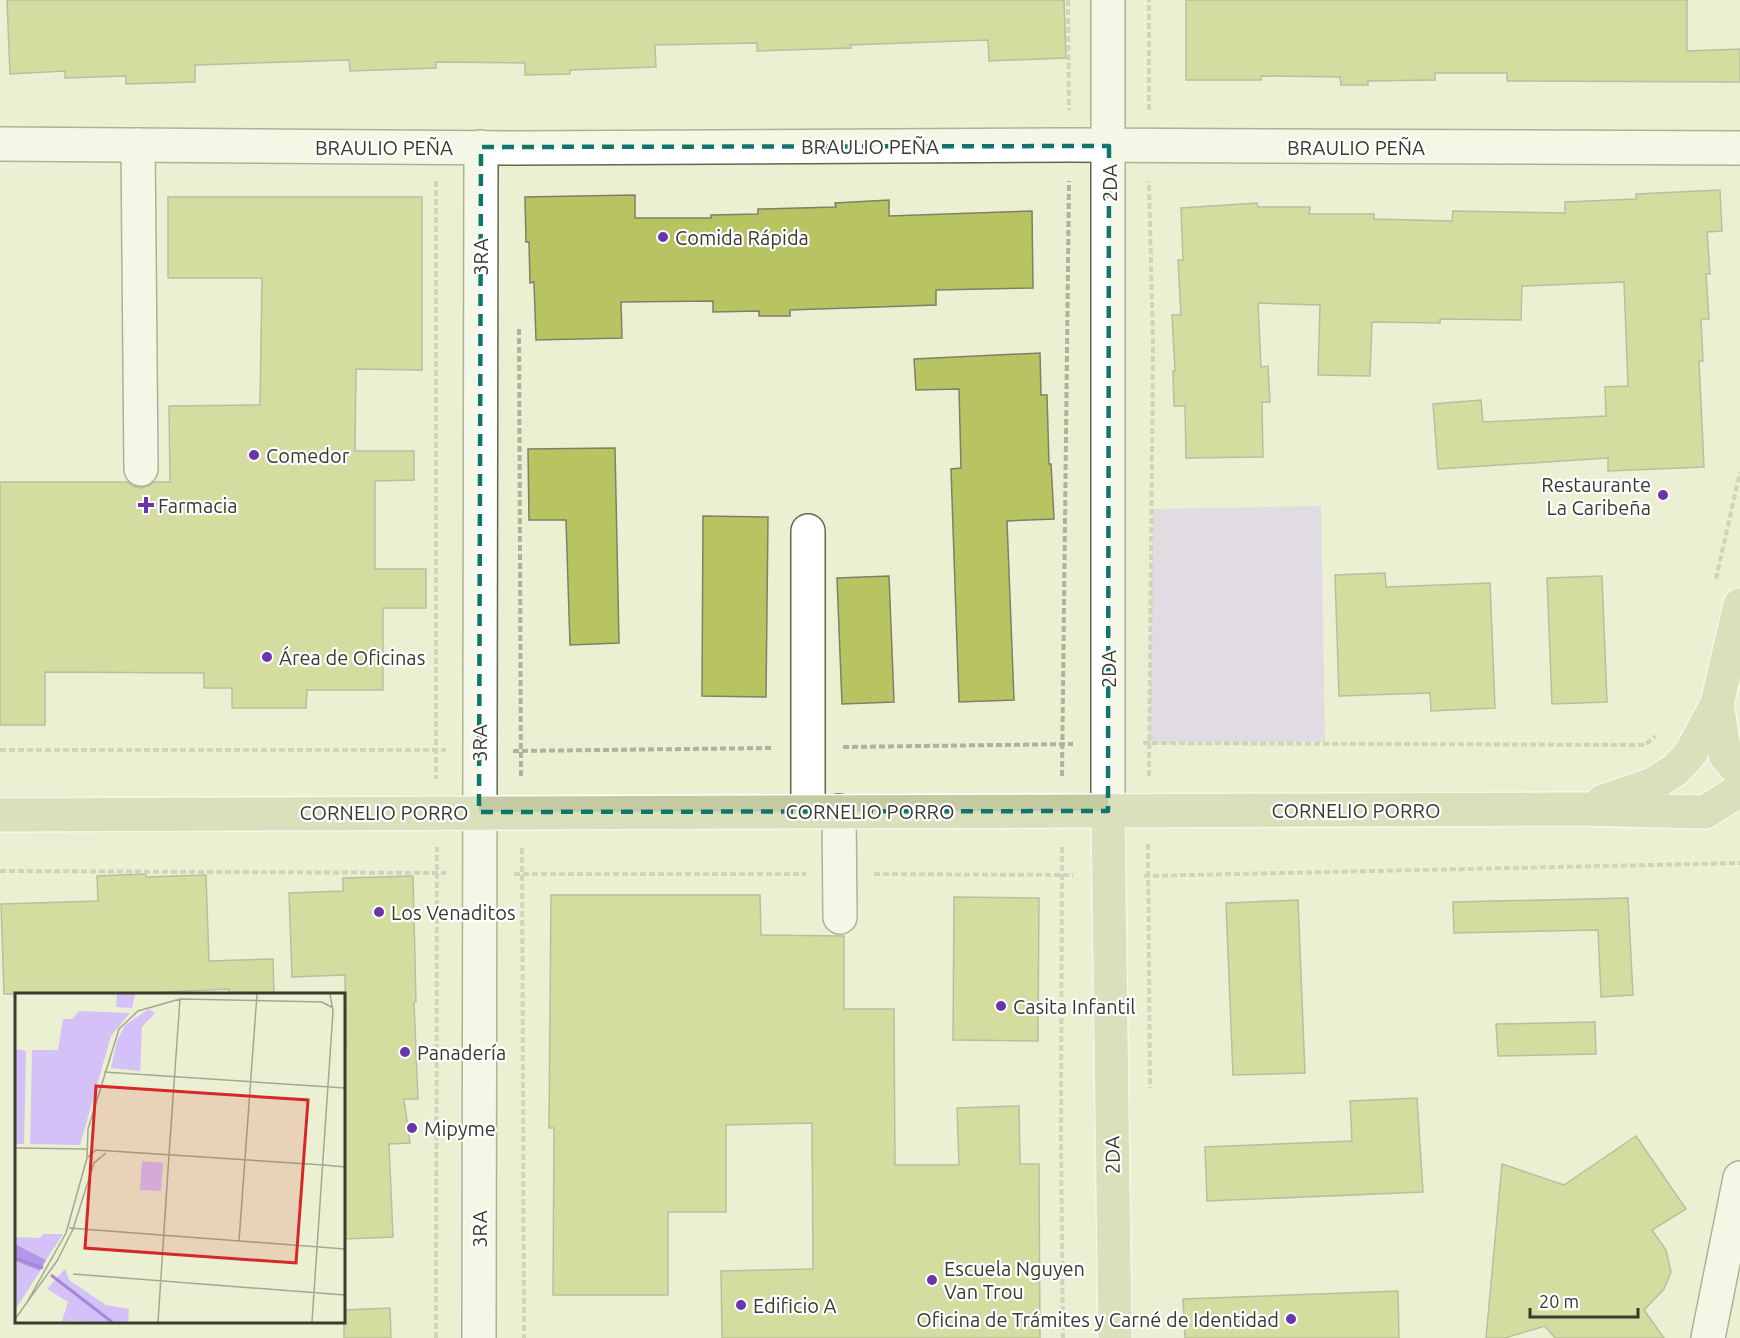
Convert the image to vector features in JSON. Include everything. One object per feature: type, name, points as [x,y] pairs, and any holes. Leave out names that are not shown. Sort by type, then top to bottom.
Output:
[{"type":"main road","points":[[1578,809],[1653,784],[1675,770],[1690,754],[1717,704],[1740,605]]},
{"type":"main road","points":[[1717,704],[1725,755],[1740,772]]},
{"type":"main road","points":[[1706,812],[1740,790]]},
{"type":"main road","name":"CORNELIO PORRO","points":[[0,815],[1578,809],[1706,812]]},
{"type":"main road","name":"2DA","points":[[1108,811],[1115,1338]]},
{"type":"street","name":"2DA","points":[[1108,0],[1108,811]]},
{"type":"street","name":"BRAULIO PEÑA","points":[[0,144],[438,147],[1740,148]]},
{"type":"street","points":[[138,145],[141,469]]},
{"type":"street","name":"3RA","points":[[479,1338],[481,147]]},
{"type":"street","points":[[808,531],[823,811],[840,917]]},
{"type":"street","name":"CORNELIO PORRO","points":[[1706,812],[1740,811]]},
{"type":"street","points":[[1707,1338],[1740,1178]]},
{"type":"path","points":[[1063,1338],[1062,811],[1069,146],[1068,0]]},
{"type":"path","points":[[1149,0],[1153,357],[1148,811],[1150,1089]]},
{"type":"path","points":[[436,1338],[438,812],[435,750],[436,183],[438,147]]},
{"type":"path","points":[[519,324],[524,1338]]},
{"type":"highlighted area","points":[[1109,146],[1108,811],[479,812],[481,147]]},
{"type":"shaded area","points":[[1321,506],[1325,742],[1149,743],[1153,509]]},
{"type":"building","points":[[7,0],[1064,0],[1066,58],[989,61],[988,40],[757,51],[757,43],[655,45],[656,67],[570,70],[570,74],[525,75],[525,63],[436,62],[436,68],[350,71],[349,60],[195,65],[195,82],[126,84],[126,76],[65,78],[65,71],[10,74]]},
{"type":"building","points":[[1186,0],[1687,0],[1687,51],[1740,49],[1740,82],[1507,81],[1507,73],[1435,73],[1435,80],[1368,81],[1368,85],[1341,85],[1340,77],[1261,76],[1261,80],[1186,80]]},
{"type":"building","points":[[1720,190],[1722,231],[1707,232],[1710,274],[1706,274],[1709,319],[1701,319],[1703,361],[1699,361],[1704,467],[1608,471],[1608,458],[1438,469],[1433,404],[1481,400],[1483,422],[1606,416],[1605,387],[1628,386],[1624,282],[1522,286],[1521,320],[1440,319],[1440,323],[1372,322],[1370,376],[1318,375],[1320,305],[1258,303],[1261,367],[1268,366],[1270,402],[1262,402],[1263,457],[1186,458],[1185,406],[1174,406],[1173,371],[1175,371],[1172,315],[1181,315],[1178,260],[1183,260],[1181,208],[1257,203],[1258,207],[1310,207],[1309,214],[1374,214],[1374,219],[1452,221],[1453,211],[1565,213],[1565,202],[1636,199],[1636,194]]},
{"type":"building","points":[[635,195],[635,218],[711,218],[711,215],[758,214],[758,209],[836,207],[835,203],[889,200],[889,216],[1032,211],[1033,288],[936,290],[936,305],[790,310],[790,316],[759,316],[759,311],[713,312],[713,301],[621,302],[622,338],[536,340],[534,282],[530,283],[529,242],[526,242],[525,197]]},
{"type":"building","points":[[168,197],[422,197],[422,370],[356,369],[355,451],[414,451],[414,480],[375,481],[375,569],[426,569],[426,608],[383,608],[383,690],[307,690],[306,708],[232,708],[232,688],[204,688],[204,673],[45,672],[45,725],[0,725],[0,482],[128,482],[132,486],[141,488],[154,482],[170,482],[169,406],[260,405],[262,278],[168,278]]},
{"type":"building","points":[[1040,353],[1041,395],[1047,395],[1049,464],[1051,464],[1054,519],[1007,521],[1014,700],[959,702],[951,469],[961,468],[959,389],[916,390],[914,359]]},
{"type":"building","points":[[615,448],[619,643],[570,645],[566,520],[529,520],[528,449]]},
{"type":"building","points":[[703,516],[768,517],[766,697],[702,696]]},
{"type":"building","points":[[1385,573],[1386,587],[1490,583],[1495,708],[1431,711],[1430,693],[1339,696],[1335,575]]},
{"type":"building","points":[[889,576],[894,702],[842,704],[837,578]]},
{"type":"building","points":[[1602,576],[1607,702],[1552,704],[1547,578]]},
{"type":"building","points":[[206,875],[209,961],[273,959],[274,993],[229,993],[229,989],[150,993],[4,994],[1,904],[98,901],[97,876]]},
{"type":"building","points":[[413,876],[416,1002],[414,1002],[418,1099],[404,1099],[410,1143],[389,1144],[393,1237],[345,1239],[345,975],[292,977],[289,893],[343,891],[343,878]]},
{"type":"building","points":[[551,895],[760,895],[761,935],[844,936],[844,1009],[894,1009],[895,1165],[959,1165],[957,1108],[1019,1106],[1020,1164],[1039,1164],[1040,1338],[722,1338],[721,1271],[813,1269],[812,1123],[726,1125],[726,1212],[668,1212],[668,1295],[553,1295],[554,1128],[549,1128]]},
{"type":"building","points":[[954,897],[1039,898],[1038,1041],[953,1040]]},
{"type":"building","points":[[1628,898],[1633,995],[1601,997],[1598,930],[1454,933],[1453,902]]},
{"type":"building","points":[[1298,900],[1305,1073],[1233,1075],[1226,903]]},
{"type":"building","points":[[1595,1022],[1596,1054],[1498,1056],[1496,1024]]},
{"type":"building","points":[[1417,1098],[1423,1192],[1207,1201],[1205,1147],[1352,1141],[1350,1101]]},
{"type":"building","points":[[1636,1136],[1686,1209],[1652,1230],[1666,1250],[1671,1272],[1664,1289],[1644,1310],[1664,1338],[1555,1338],[1545,1326],[1505,1338],[1486,1338],[1502,1164],[1564,1185]]},
{"type":"building","name":"Oficina de Trámites y Carné de Identidad","points":[[1398,1291],[1399,1338],[1185,1338],[1183,1299]]},
{"type":"building","points":[[390,1308],[391,1338],[344,1338],[345,1310]]},
{"type":"place","name":"Comida Rápida","points":[[663,237]]},
{"type":"place","name":"Comedor","points":[[254,455]]},
{"type":"place","name":"Restaurante La Caribeña","points":[[1663,495]]},
{"type":"place","name":"Farmacia","points":[[146,505]]},
{"type":"place","name":"Área de Oficinas","points":[[267,657]]},
{"type":"place","name":"Los Venaditos","points":[[379,912]]},
{"type":"place","name":"Casita Infantil","points":[[1001,1006]]},
{"type":"place","name":"Panadería","points":[[405,1052]]},
{"type":"place","name":"Mipyme","points":[[412,1128]]},
{"type":"place","name":"Escuela Nguyen Van Trou","points":[[932,1280]]},
{"type":"place","name":"Edificio A","points":[[741,1305]]},
{"type":"place","name":"Oficina de Trámites y Carné de Identidad","points":[[1291,1319]]}]
